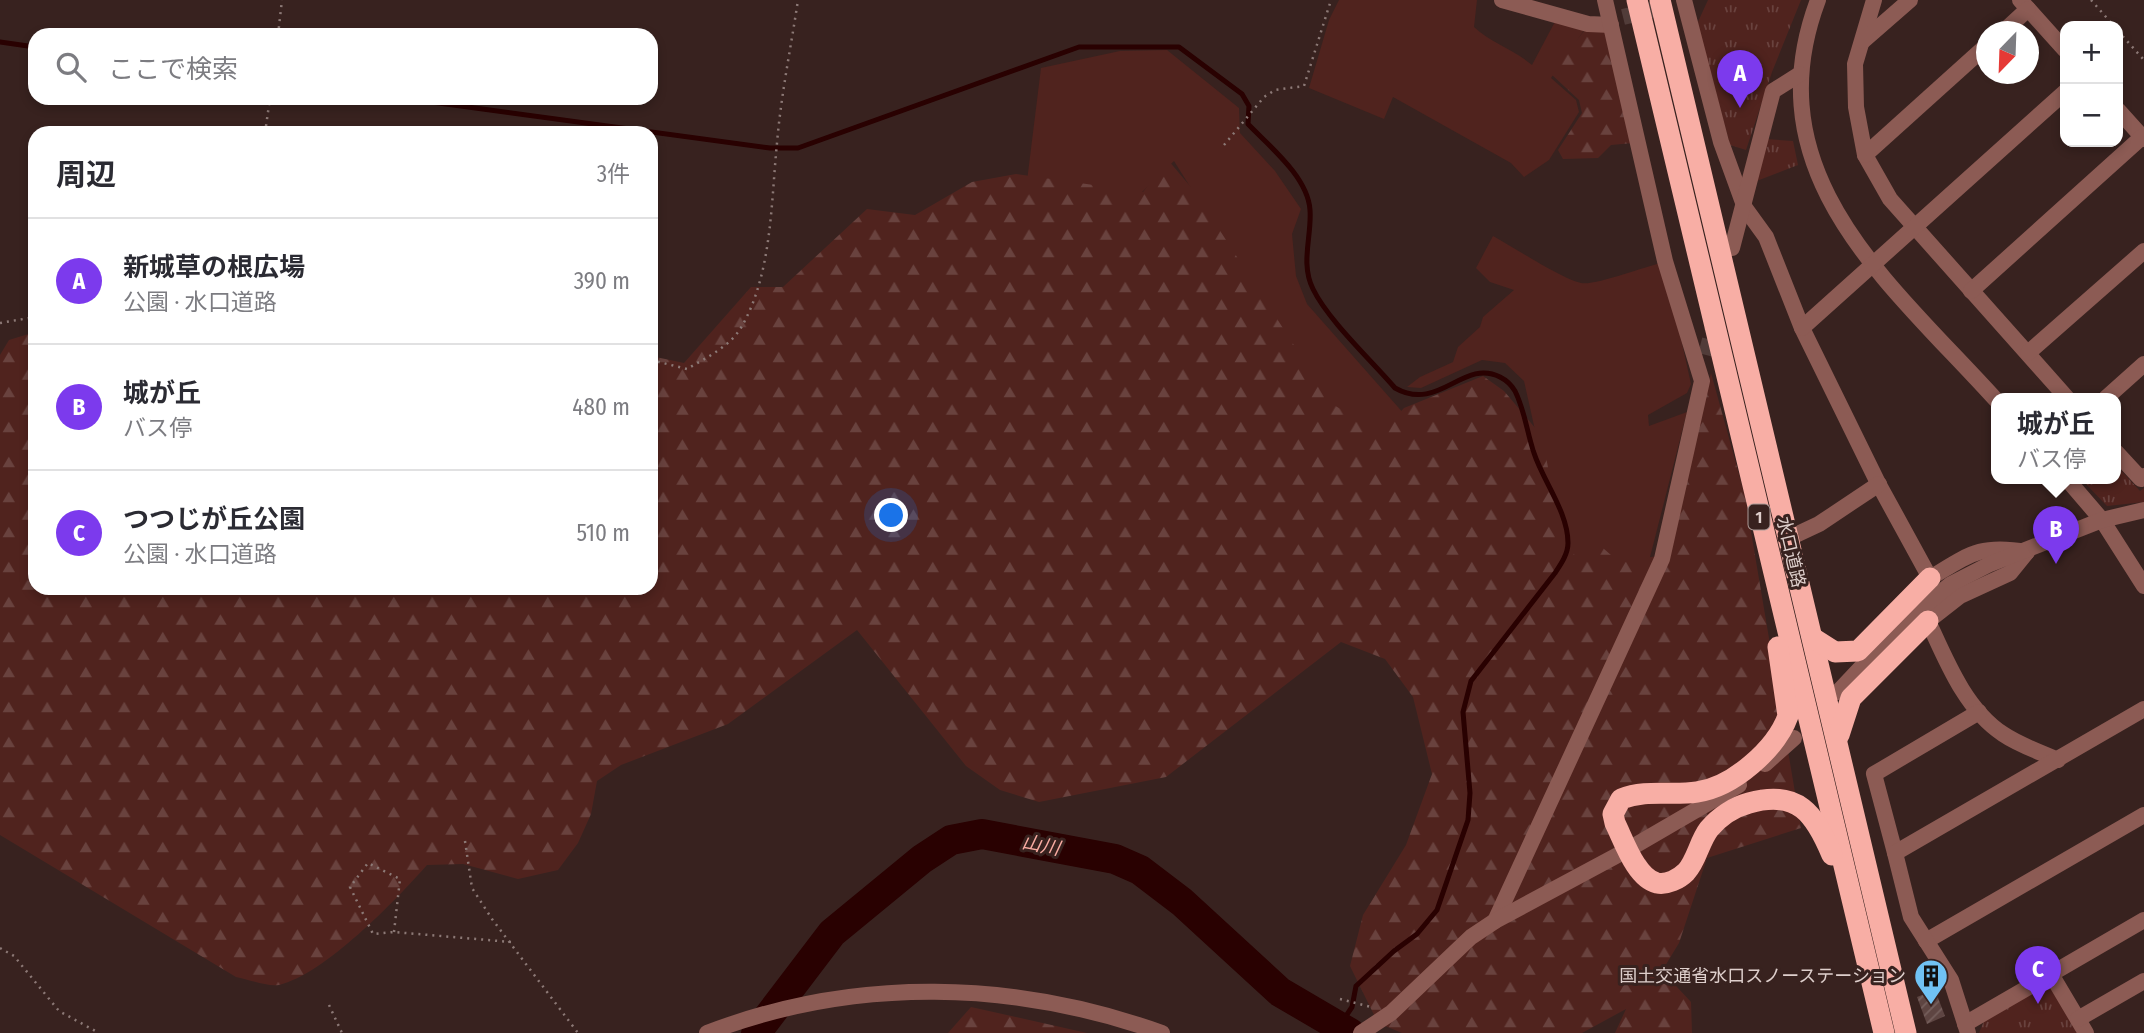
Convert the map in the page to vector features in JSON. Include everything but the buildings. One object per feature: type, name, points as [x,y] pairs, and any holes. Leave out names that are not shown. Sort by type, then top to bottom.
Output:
[{"type":"highway","name":"水口道路","points":[[1637,0],[1884,1033]]},
{"type":"highway","name":"水口道路","points":[[1675,2],[1787,538],[1906,1033]]},
{"type":"highway","points":[[1813,638],[1835,652],[1858,651],[1930,578]]},
{"type":"highway","points":[[1777,593],[1770,607],[1787,706],[1785,724],[1747,767],[1708,789],[1690,793],[1640,793],[1621,799],[1613,814],[1646,878],[1659,884],[1670,882],[1691,865],[1710,828],[1721,818],[1743,804],[1773,797],[1799,805],[1812,816],[1835,862],[1847,877]]},
{"type":"highway","points":[[1837,739],[1851,698],[1928,621]]},
{"type":"street","points":[[1502,0],[1588,24],[1615,21]]},
{"type":"street","points":[[1495,921],[1662,559],[1702,381],[1702,362],[1665,261],[1615,21],[1605,0]]},
{"type":"street","points":[[1818,0],[1806,40],[1800,74],[1802,116],[1819,180],[1833,210],[1873,264],[1991,393]]},
{"type":"street","points":[[1874,0],[1855,64],[1855,87],[1865,155],[1890,199],[1914,228],[2063,393]]},
{"type":"street","points":[[1863,41],[1910,0]]},
{"type":"street","points":[[1675,2],[1745,208],[1766,237],[1802,328],[1879,484],[1930,578],[1978,551],[1998,547],[2027,552]]},
{"type":"street","points":[[2011,21],[2024,4],[2060,44]]},
{"type":"street","points":[[1865,155],[1976,55]]},
{"type":"street","points":[[1732,248],[1745,208],[1754,158],[1773,91],[1800,74]]},
{"type":"street","points":[[1802,328],[2060,97]]},
{"type":"street","points":[[1971,291],[2143,138],[2123,116]]},
{"type":"street","points":[[2028,354],[2144,251]]},
{"type":"street","points":[[2112,393],[2144,364]]},
{"type":"street","points":[[2121,457],[2141,479],[2144,476]]},
{"type":"street","points":[[1787,538],[1819,524],[1879,484]]},
{"type":"street","points":[[2071,484],[2102,520],[2144,586]]},
{"type":"street","points":[[1838,692],[1902,624],[1951,584],[1990,564],[2027,552],[2102,520],[2144,510]]},
{"type":"street","points":[[2027,552],[2010,572],[1960,596],[1928,621],[1953,674],[1979,712],[2001,734],[2058,760]]},
{"type":"street","points":[[1895,853],[2144,709]]},
{"type":"street","points":[[1979,712],[1874,774],[1911,916],[1951,980],[1966,1028],[2050,974],[2144,920]]},
{"type":"street","points":[[1364,1031],[1419,988],[1471,937],[1741,783],[1794,738]]},
{"type":"street","points":[[1926,941],[2144,815]]},
{"type":"street","points":[[2050,974],[2082,1026],[2144,981]]},
{"type":"street","points":[[707,1033],[748,1017],[809,1003],[893,991],[999,993],[1083,1009],[1162,1033]]},
{"type":"path","points":[[279,28],[282,0]]},
{"type":"path","points":[[658,362],[687,369],[714,353],[740,329],[755,297],[762,270],[798,0]]},
{"type":"path","points":[[1224,145],[1264,97],[1275,90],[1304,86],[1331,0]]},
{"type":"path","points":[[2091,0],[2110,21]]},
{"type":"path","points":[[2123,37],[2144,60]]},
{"type":"path","points":[[266,126],[269,105]]},
{"type":"path","points":[[1,323],[28,318]]},
{"type":"path","points":[[465,841],[472,888],[578,1033]]},
{"type":"path","points":[[394,932],[400,879],[368,863],[350,887],[373,934],[394,932],[511,942]]},
{"type":"path","points":[[0,948],[14,956],[60,1011],[99,1033]]},
{"type":"path","points":[[1340,999],[1366,1006]]},
{"type":"path","points":[[328,1005],[342,1033]]},
{"type":"green space","points":[[1339,0],[1477,0],[1474,27],[1532,65],[1558,16],[1587,26],[1551,78],[1576,100],[1579,112],[1549,160],[1524,177],[1511,163],[1393,97],[1384,119],[1309,88],[1329,20]]},
{"type":"green space","points":[[1708,0],[1801,0],[1772,72],[1746,150],[1730,145],[1697,24]]},
{"type":"green space","points":[[1589,25],[1604,28],[1633,143],[1611,145],[1598,158],[1563,159],[1558,150],[1582,113],[1579,100],[1550,73]]},
{"type":"green space","points":[[1167,50],[1239,108],[1240,133],[1275,171],[1301,209],[1292,234],[1296,276],[1307,304],[1405,415],[1367,430],[1329,409],[1174,161],[1136,198],[1027,181],[1041,68],[1120,51]]},
{"type":"green space","points":[[1765,139],[1793,141],[1798,165],[1754,182]]},
{"type":"green space","points":[[1168,160],[1195,192],[1332,404],[1368,425],[1394,419],[1404,408],[1483,376],[1504,391],[1542,436],[1563,546],[1561,558],[1544,596],[1565,575],[1577,546],[1595,541],[1620,563],[1667,554],[1711,373],[1745,496],[1801,828],[1707,858],[1679,943],[1662,971],[1691,1002],[1692,1033],[1615,1033],[1626,1009],[1582,1033],[1402,1033],[1378,1023],[1350,966],[1363,915],[1406,845],[1432,774],[1413,697],[1385,659],[1341,642],[1166,777],[1039,802],[1000,790],[966,766],[857,630],[728,724],[621,765],[597,781],[591,814],[578,843],[558,870],[518,879],[463,864],[427,865],[378,916],[338,952],[317,967],[279,985],[236,977],[0,835],[0,355],[9,340],[28,334],[28,595],[658,595],[658,357],[684,363],[751,287],[783,287],[867,209],[915,215],[972,182],[1016,174],[1143,192]]},
{"type":"green space","points":[[1493,236],[1550,269],[1581,283],[1608,279],[1661,263],[1667,275],[1691,384],[1687,393],[1648,415],[1649,426],[1687,412],[1649,561],[1568,576],[1541,601],[1544,470],[1524,381],[1505,363],[1482,360],[1421,388],[1407,387],[1420,377],[1453,362],[1458,347],[1480,327],[1483,317],[1514,290],[1490,282],[1476,268]]},
{"type":"green space","points":[[2121,470],[2140,491],[2144,488],[2144,502],[2107,506],[2086,484],[2121,484]]},
{"type":"green space","points":[[2046,984],[2055,988],[2080,1033],[1979,1033],[1984,1021]]},
{"type":"green space","points":[[971,1007],[1087,1033],[948,1033]]},
{"type":"waterway","points":[[0,42],[28,46]]},
{"type":"waterway","points":[[658,133],[770,148],[798,148],[1079,47],[1179,47],[1242,94],[1249,106],[1248,124],[1295,174],[1308,198],[1310,210],[1307,269],[1313,289],[1329,314],[1395,388],[1411,394],[1425,394],[1474,374],[1487,373],[1509,383],[1524,414],[1538,464],[1560,508],[1567,531],[1568,547],[1555,573],[1471,681],[1463,712],[1470,793],[1468,820],[1437,910],[1417,934],[1356,986],[1352,1007],[1340,1025]]},
{"type":"waterway","points":[[454,105],[608,126]]},
{"type":"waterway","name":"山川","points":[[756,1033],[832,933],[922,859],[951,840],[982,834],[1115,859],[1140,870],[1182,902],[1280,992],[1350,1033]]},
{"type":"tunnel","points":[[1623,17],[1671,5]]},
{"type":"tunnel","points":[[1706,355],[1714,324]]},
{"type":"place","name":"新城草の根広場","points":[[1740,108]]},
{"type":"place","name":"城が丘","points":[[2056,564]]},
{"type":"place","name":"つつじが丘公園","points":[[2038,1004]]},
{"type":"place","name":"国土交通省水口スノーステーション","points":[[1931,1006]]}]
